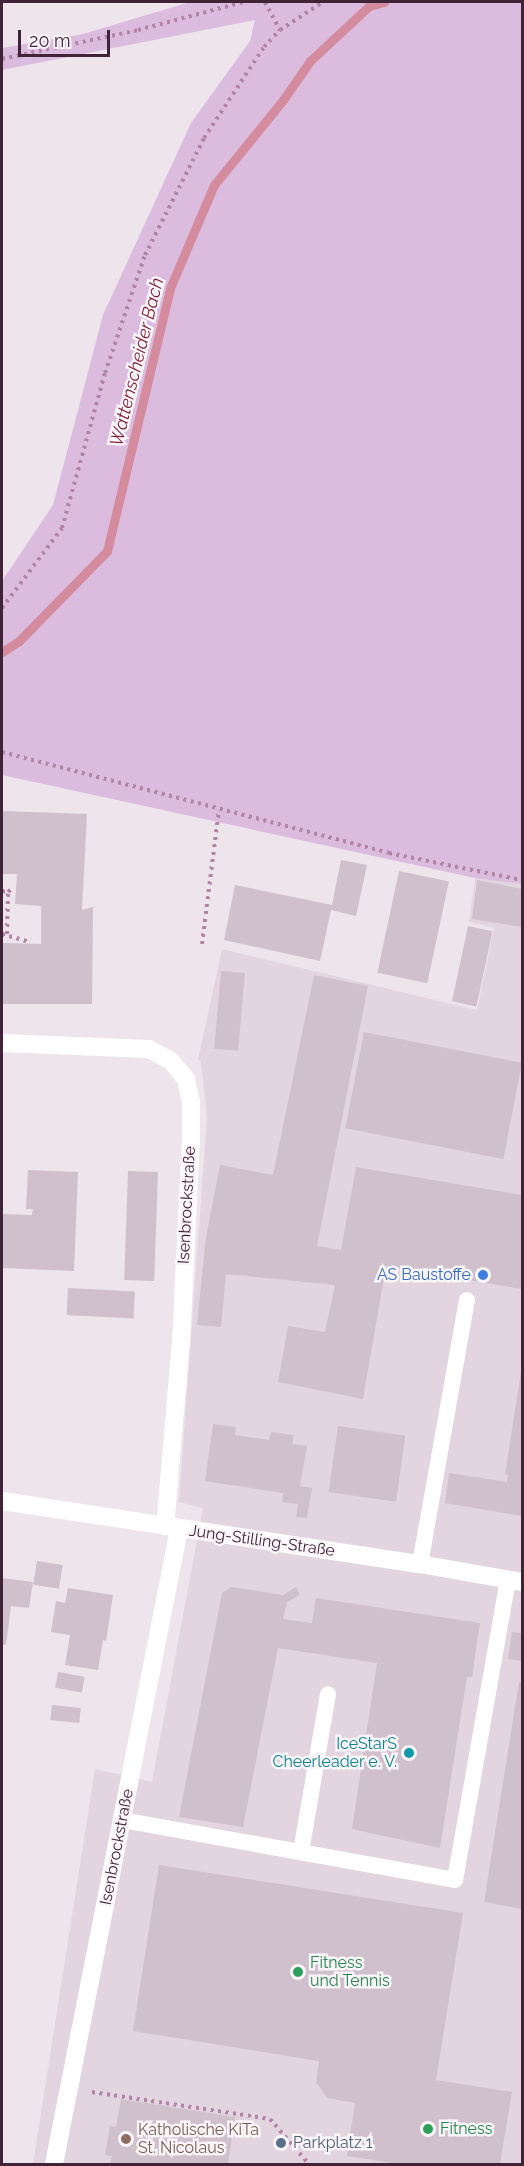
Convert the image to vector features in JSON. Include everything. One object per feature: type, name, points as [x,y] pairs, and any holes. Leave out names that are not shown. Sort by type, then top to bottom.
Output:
[{"type":"street","name":"Isenbrockstraße","points":[[2,1043],[149,1049],[170,1060],[186,1079],[191,1103],[172,1528],[122,1820],[54,2164]]},
{"type":"street","name":"Jung-Stilling-Straße","points":[[2,1502],[420,1564],[515,1581]]},
{"type":"lane","points":[[420,1564],[468,1300]]},
{"type":"lane","points":[[122,1820],[455,1880],[515,1581]]},
{"type":"lane","points":[[300,1852],[328,1694]]},
{"type":"path","points":[[2,59],[138,30],[243,2]]},
{"type":"path","points":[[265,2],[280,30]]},
{"type":"path","points":[[2,608],[62,528],[105,373],[145,255],[204,138],[264,47],[280,30],[323,2]]},
{"type":"path","points":[[2,752],[389,853],[522,880]]},
{"type":"path","points":[[202,944],[219,810]]},
{"type":"path","points":[[13,887],[8,892],[4,934],[30,942]]},
{"type":"path","points":[[2,891],[8,892]]},
{"type":"path","points":[[68,2089],[270,2119],[308,2163]]},
{"type":"shaded area","points":[[190,2],[522,2],[522,884],[475,878],[2,775],[2,581],[53,505],[103,315],[191,123],[250,41],[255,20],[2,70],[2,48],[83,34]]},
{"type":"shaded area","points":[[475,878],[522,884],[522,2164],[33,2164],[95,1769],[152,1782],[203,1508],[179,1502],[207,1118],[201,1062],[198,1060],[222,949],[477,1010],[494,928],[469,922]]},
{"type":"building","points":[[2,811],[87,814],[82,910],[93,907],[92,1004],[2,1004],[2,943],[41,944],[41,906],[15,904],[17,874],[2,874]]},
{"type":"building","points":[[341,860],[367,865],[356,916],[331,910],[320,961],[224,940],[235,885],[332,905]]},
{"type":"building","points":[[399,871],[449,882],[427,983],[377,973]]},
{"type":"building","points":[[477,880],[522,889],[522,927],[472,919]]},
{"type":"building","points":[[468,926],[492,931],[476,1007],[452,1001]]},
{"type":"building","points":[[221,971],[245,973],[238,1051],[214,1049]]},
{"type":"building","points":[[314,975],[368,986],[317,1246],[341,1250],[356,1167],[522,1195],[522,1289],[386,1266],[363,1399],[278,1382],[288,1326],[325,1332],[335,1285],[226,1274],[221,1327],[197,1325],[206,1237],[220,1165],[273,1175]]},
{"type":"building","points":[[364,1032],[522,1063],[503,1159],[345,1128]]},
{"type":"building","points":[[28,1170],[78,1172],[74,1271],[2,1268],[2,1214],[32,1215],[33,1209],[26,1209]]},
{"type":"building","points":[[128,1171],[158,1172],[154,1281],[124,1280]]},
{"type":"building","points":[[68,1288],[135,1292],[133,1318],[67,1315]]},
{"type":"building","points":[[521,1372],[522,1516],[445,1503],[449,1473],[507,1482],[508,1475],[505,1474]]},
{"type":"building","points":[[213,1424],[236,1427],[235,1435],[269,1440],[271,1432],[294,1435],[292,1444],[307,1446],[300,1486],[312,1488],[307,1518],[296,1517],[298,1504],[282,1502],[283,1493],[205,1481]]},
{"type":"building","points":[[338,1426],[405,1435],[396,1502],[329,1492]]},
{"type":"building","points":[[37,1561],[63,1565],[59,1589],[33,1585]]},
{"type":"building","points":[[2,1578],[33,1582],[29,1608],[11,1606],[6,1645],[2,1644]]},
{"type":"building","points":[[231,1587],[283,1595],[296,1587],[300,1595],[287,1602],[283,1619],[312,1623],[316,1598],[480,1623],[472,1677],[467,1677],[440,1848],[352,1829],[377,1663],[278,1648],[243,1827],[179,1817],[222,1593]]},
{"type":"building","points":[[68,1588],[113,1595],[106,1641],[103,1640],[98,1670],[65,1665],[70,1635],[51,1632],[56,1601],[65,1603]]},
{"type":"building","points":[[512,1632],[522,1633],[522,1661],[508,1659]]},
{"type":"building","points":[[58,1672],[85,1677],[82,1692],[55,1688]]},
{"type":"building","points":[[519,1682],[522,1682],[522,1909],[484,1902]]},
{"type":"building","points":[[52,1705],[81,1708],[79,1723],[50,1720]]},
{"type":"building","name":"Fitness und Tennis","points":[[159,1865],[463,1913],[436,2080],[512,2092],[500,2164],[399,2164],[347,2156],[355,2103],[327,2098],[316,2082],[319,2061],[133,2031]]},
{"type":"building","points":[[121,2099],[235,2117],[228,2164],[110,2164],[112,2156],[105,2155],[110,2126],[116,2127]]},
{"type":"waterway","name":"Wattenscheider Bach","points":[[2,652],[19,641],[107,551],[170,288],[214,185],[283,100],[310,61],[369,6],[384,2]]},
{"type":"place","name":"AS Baustoffe","points":[[483,1275]]},
{"type":"place","name":"IceStarS Cheerleader e. V.","points":[[409,1753]]},
{"type":"place","name":"Fitness und Tennis","points":[[298,1972]]},
{"type":"place","name":"Fitness","points":[[428,2129]]},
{"type":"place","name":"Katholische KiTa St. Nicolaus","points":[[126,2139]]},
{"type":"place","name":"Parkplatz 1","points":[[281,2143]]}]
